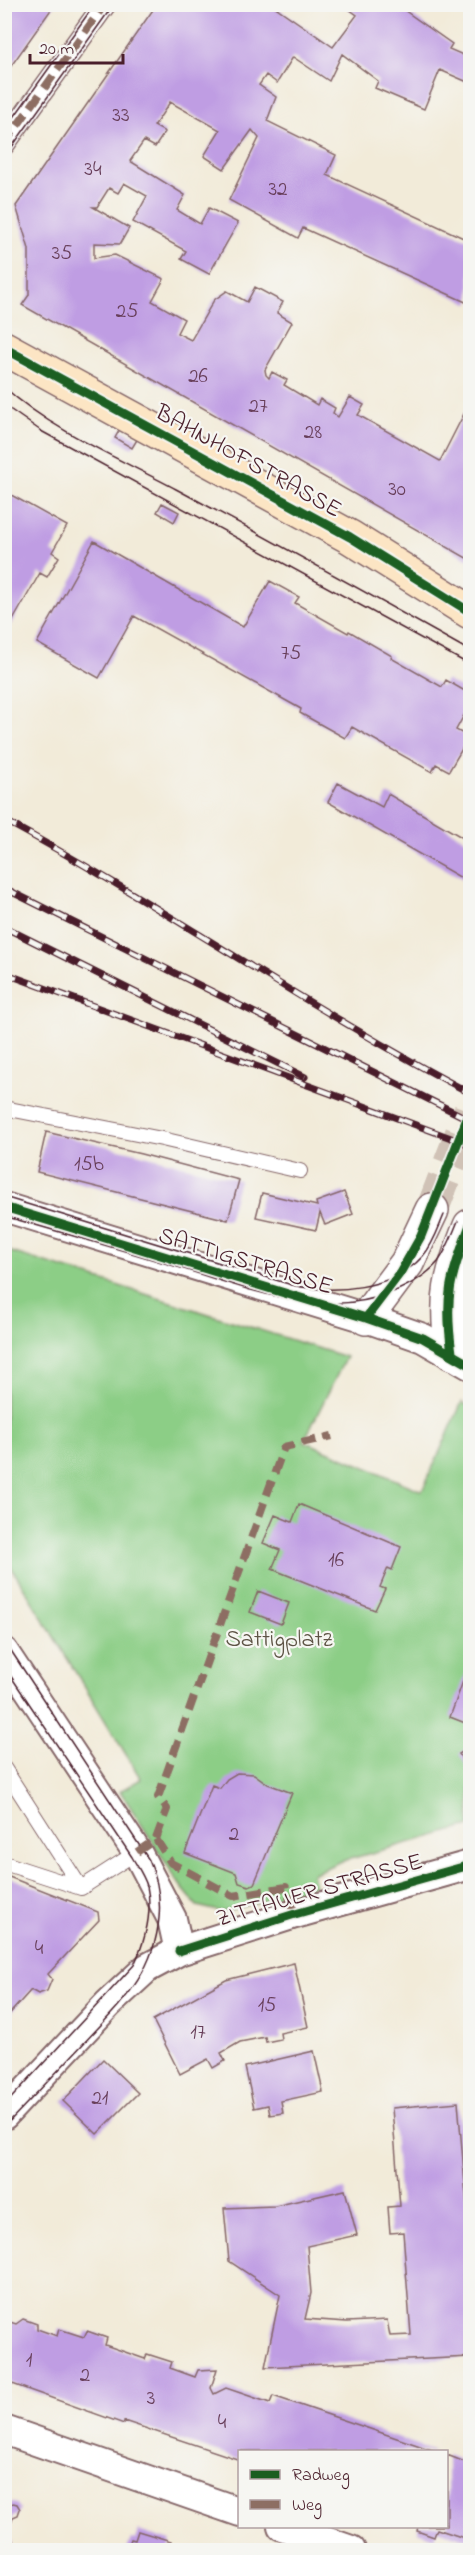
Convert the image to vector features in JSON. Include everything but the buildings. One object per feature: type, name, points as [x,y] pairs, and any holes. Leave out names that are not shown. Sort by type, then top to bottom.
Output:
[{"type":"main road","name":"BAHNHOFSTRASSE","points":[[4,348],[350,537],[471,612]]},
{"type":"street","points":[[4,144],[105,4]]},
{"type":"street","name":"SATTIGSTRASSE","points":[[4,1207],[366,1318],[423,1338],[461,1359]]},
{"type":"street","points":[[366,1318],[407,1263],[432,1210]]},
{"type":"street","points":[[461,1359],[447,1307],[450,1284],[470,1226]]},
{"type":"street","points":[[4,1652],[137,1852],[172,1919],[179,1951]]},
{"type":"street","name":"ZITTAUER STRASSE","points":[[4,2115],[126,1986],[147,1968],[179,1951],[295,1914],[471,1865]]},
{"type":"street","points":[[4,2430],[238,2511]]},
{"type":"street","points":[[288,2528],[351,2550]]},
{"type":"lane","points":[[4,1108],[151,1137],[300,1171]]},
{"type":"lane","points":[[4,1768],[81,1888]]},
{"type":"lane","points":[[81,1888],[137,1852]]},
{"type":"lane","points":[[4,1863],[81,1888]]},
{"type":"green space","name":"Sattigplatz","points":[[5,1250],[346,1357],[304,1441],[422,1491],[462,1402],[470,1407],[470,1826],[339,1862],[312,1874],[315,1886],[223,1912],[197,1906],[180,1885],[120,1791],[141,1779],[5,1557]]},
{"type":"tunnel","points":[[432,1210],[470,1111]]},
{"type":"tram line","points":[[4,131],[95,4]]},
{"type":"tram line","points":[[4,158],[114,4]]},
{"type":"tram line","points":[[4,387],[64,430],[250,529],[470,651]]},
{"type":"tram line","points":[[4,405],[41,431],[470,665]]},
{"type":"tram line","points":[[4,1197],[292,1285],[326,1289],[362,1287],[396,1276],[423,1256],[430,1247],[444,1215]]},
{"type":"tram line","points":[[4,1216],[130,1252],[253,1291],[309,1302],[338,1303],[365,1300],[393,1292],[417,1280],[438,1262],[458,1221]]},
{"type":"tram line","points":[[4,1640],[149,1860],[157,1882],[160,1903],[156,1938],[143,1972],[133,1987],[122,2002],[4,2127]]},
{"type":"tram line","points":[[4,1666],[132,1857],[147,1886],[149,1896],[145,1937],[134,1965],[4,2106]]},
{"type":"railway","points":[[4,820],[122,887],[352,1027],[470,1093]]},
{"type":"railway","points":[[4,888],[470,1120]]},
{"type":"railway","points":[[4,927],[305,1077]]},
{"type":"railway","points":[[4,973],[470,1145]]},
{"type":"marked path","points":[[4,144],[105,4]]},
{"type":"marked path","points":[[156,1839],[167,1809],[158,1797],[284,1447],[332,1436]]},
{"type":"marked path","points":[[137,1852],[156,1839],[171,1863],[233,1896],[286,1887],[295,1914]]},
{"type":"cycle path","points":[[4,348],[350,537],[470,612]]},
{"type":"cycle path","points":[[366,1318],[400,1273],[421,1236],[470,1111]]},
{"type":"cycle path","points":[[4,1207],[366,1318],[423,1338],[470,1365]]},
{"type":"cycle path","points":[[452,1353],[449,1317],[450,1288],[470,1225]]},
{"type":"cycle path","points":[[179,1951],[295,1914],[470,1865]]}]
